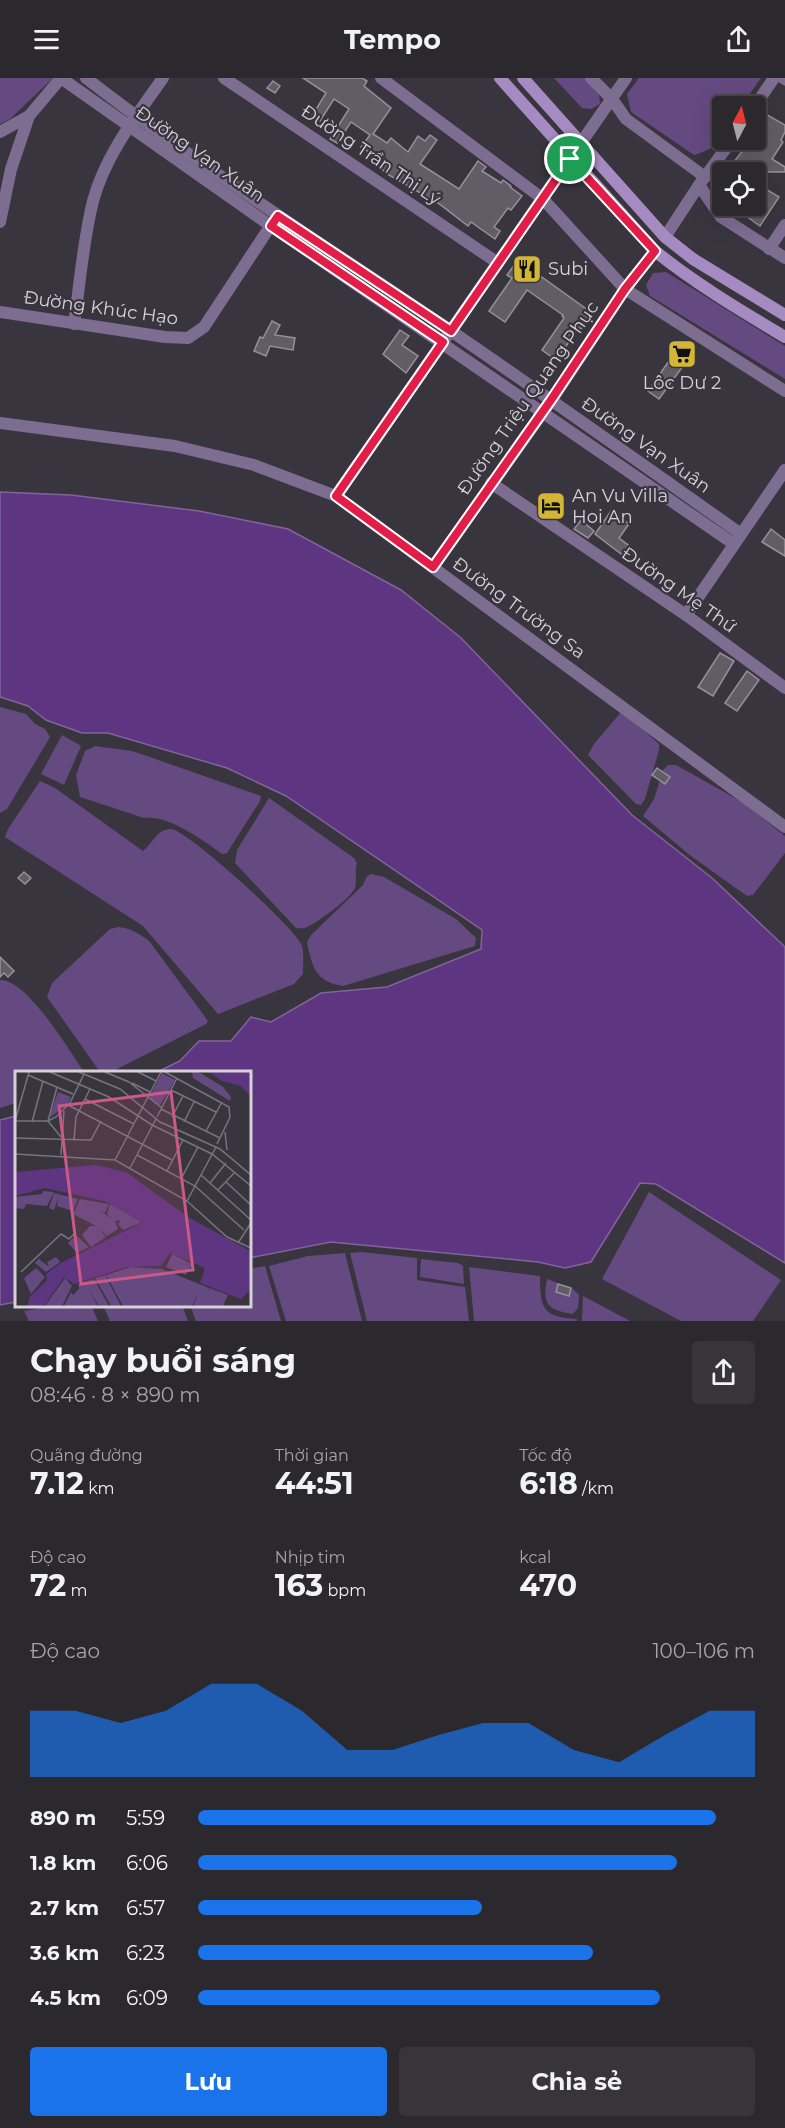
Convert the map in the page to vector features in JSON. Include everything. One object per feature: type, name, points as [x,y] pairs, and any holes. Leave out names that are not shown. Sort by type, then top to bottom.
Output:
[{"type":"main road","points":[[500,78],[570,159],[655,251],[717,297],[785,337]]},
{"type":"main road","points":[[523,78],[580,145],[665,237],[693,259],[785,315]]},
{"type":"main road","points":[[655,251],[665,237]]},
{"type":"street","points":[[0,132],[28,116],[61,78]]},
{"type":"street","name":"Đường Vạn Xuân","points":[[61,78],[132,122],[543,411],[738,539]]},
{"type":"street","name":"Đường Vạn Xuân","points":[[86,78],[132,122]]},
{"type":"street","points":[[74,324],[94,199],[105,169],[132,122],[163,78]]},
{"type":"street","name":"Đường Trần Thị Lý","points":[[224,78],[498,263]]},
{"type":"street","points":[[381,78],[543,199],[625,289],[785,391]]},
{"type":"street","points":[[591,78],[612,99],[626,119],[702,181],[721,217],[785,258]]},
{"type":"street","points":[[336,496],[626,78]]},
{"type":"street","points":[[762,96],[776,78]]},
{"type":"street","points":[[0,222],[10,169],[28,116]]},
{"type":"street","points":[[665,237],[725,150]]},
{"type":"street","name":"Đường Vạn Xuân","points":[[274,221],[451,331],[551,400],[738,539]]},
{"type":"street","name":"Đường Khúc Hạo","points":[[0,312],[165,337],[188,338],[204,327],[274,221]]},
{"type":"street","points":[[770,249],[785,225]]},
{"type":"street","name":"Đường Triệu Quang Phục","points":[[433,567],[551,400],[625,289],[655,251]]},
{"type":"street","name":"Đường Trường Sa","points":[[0,423],[175,446],[254,465],[336,496],[785,827]]},
{"type":"street","points":[[686,615],[785,470]]},
{"type":"street","name":"Đường Mẹ Thứ","points":[[492,483],[783,684]]},
{"type":"lane","points":[[776,78],[785,82]]},
{"type":"shaded area","points":[[0,78],[53,78],[10,119],[0,124]]},
{"type":"shaded area","points":[[554,78],[585,78],[599,93],[600,104],[591,109],[582,108]]},
{"type":"shaded area","points":[[639,78],[761,78],[748,96],[712,96],[712,147],[694,155],[631,112],[627,94]]},
{"type":"shaded area","points":[[666,272],[785,346],[785,379],[650,296],[646,285],[653,273]]},
{"type":"shaded area","points":[[0,492],[71,495],[199,511],[288,529],[401,590],[461,638],[632,815],[712,878],[785,947],[785,1263],[656,1184],[640,1183],[591,1262],[565,1268],[538,1262],[331,1242],[250,1258],[250,1071],[159,1071],[180,1061],[199,1041],[231,1041],[251,1017],[271,1022],[321,993],[387,987],[481,949],[482,930],[286,796],[227,768],[108,733],[82,733],[46,720],[28,706],[0,697]]},
{"type":"shaded area","points":[[0,707],[26,714],[35,724],[45,729],[50,737],[7,809],[0,813]]},
{"type":"shaded area","points":[[622,711],[659,744],[645,799],[641,805],[636,804],[588,755],[594,744]]},
{"type":"shaded area","points":[[62,735],[81,746],[64,785],[41,774]]},
{"type":"shaded area","points":[[95,746],[132,751],[147,756],[261,796],[260,801],[227,853],[222,854],[175,824],[154,818],[144,818],[80,797],[76,775],[85,751]]},
{"type":"shaded area","points":[[668,765],[676,765],[742,802],[785,836],[785,853],[753,895],[747,896],[691,856],[643,816],[654,799],[663,770]]},
{"type":"shaded area","points":[[40,781],[55,788],[143,851],[162,831],[171,829],[181,833],[240,881],[296,936],[303,949],[303,974],[294,984],[218,1014],[143,926],[5,837]]},
{"type":"shaded area","points":[[269,798],[354,858],[357,863],[355,887],[351,894],[324,917],[304,928],[296,928],[235,863],[237,850]]},
{"type":"shaded area","points":[[371,874],[384,877],[456,919],[476,938],[475,946],[343,986],[326,981],[316,972],[307,942],[311,935],[363,885],[367,876]]},
{"type":"shaded area","points":[[118,927],[127,929],[150,942],[208,1021],[113,1071],[99,1071],[47,997],[52,983],[110,929]]},
{"type":"shaded area","points":[[0,980],[11,983],[34,1003],[58,1033],[83,1071],[15,1071],[15,1103],[0,1108]]},
{"type":"shaded area","points":[[15,1116],[15,1302],[0,1305],[0,1120]]},
{"type":"shaded area","points":[[649,1192],[781,1280],[753,1321],[681,1321],[602,1279]]},
{"type":"shaded area","points":[[361,1252],[417,1258],[417,1280],[465,1287],[469,1321],[367,1321],[350,1253]]},
{"type":"shaded area","points":[[345,1253],[362,1321],[286,1321],[269,1266],[308,1256]]},
{"type":"shaded area","points":[[421,1259],[458,1263],[463,1266],[464,1284],[420,1277]]},
{"type":"shaded area","points":[[265,1266],[281,1321],[196,1321],[190,1306],[250,1306],[250,1269]]},
{"type":"shaded area","points":[[469,1267],[540,1276],[541,1296],[546,1309],[557,1316],[577,1319],[577,1321],[474,1321]]},
{"type":"shaded area","points":[[547,1279],[573,1289],[579,1295],[578,1308],[573,1314],[549,1305],[545,1295]]},
{"type":"shaded area","points":[[583,1296],[630,1321],[582,1321]]},
{"type":"shaded area","points":[[55,1306],[91,1306],[98,1321],[29,1321],[24,1311]]},
{"type":"shaded area","points":[[103,1306],[182,1306],[188,1321],[110,1321]]},
{"type":"building","points":[[303,78],[362,78],[367,81],[364,86],[391,108],[373,134],[387,143],[391,138],[408,152],[418,136],[425,141],[430,135],[437,140],[420,164],[459,189],[478,161],[486,167],[482,171],[501,183],[503,180],[511,186],[522,196],[511,210],[508,208],[494,227],[500,231],[495,239],[471,222],[468,226],[438,203],[387,174],[373,161],[376,157],[361,147],[370,135],[351,122],[337,143],[330,139],[349,109],[334,99],[320,121],[312,116],[326,93]]},
{"type":"building","points":[[273,81],[280,86],[275,93],[267,88]]},
{"type":"building","points":[[766,114],[785,125],[785,132],[781,140],[783,142],[772,159],[785,167],[785,172],[766,172],[766,162],[734,162],[743,150],[766,150]]},
{"type":"building","points":[[766,189],[779,197],[760,226],[746,216],[766,216]]},
{"type":"building","points":[[518,260],[592,313],[556,360],[542,350],[564,318],[563,315],[527,290],[505,322],[489,311],[512,278],[507,275]]},
{"type":"building","points":[[272,321],[280,325],[275,335],[295,338],[293,350],[270,346],[266,356],[254,351],[260,337],[263,338]]},
{"type":"building","points":[[400,330],[409,336],[402,345],[418,356],[406,373],[383,354]]},
{"type":"building","points":[[682,342],[694,351],[659,399],[648,391]]},
{"type":"building","points":[[611,511],[629,524],[619,538],[632,548],[625,557],[595,534]]},
{"type":"building","points":[[581,520],[594,531],[588,538],[574,529]]},
{"type":"building","points":[[771,529],[785,540],[785,556],[762,542]]},
{"type":"building","points":[[720,653],[734,661],[713,696],[698,687]]},
{"type":"building","points":[[747,671],[759,680],[737,711],[725,703]]},
{"type":"building","points":[[657,768],[670,777],[665,784],[652,775]]},
{"type":"building","points":[[24,872],[31,878],[25,884],[18,878]]},
{"type":"building","points":[[0,957],[14,971],[8,977],[4,973],[0,977]]},
{"type":"building","points":[[558,1284],[571,1288],[569,1296],[556,1292]]},
{"type":"place","name":"Subi","points":[[527,269]]},
{"type":"place","name":"Lôc Dư 2","points":[[682,354]]},
{"type":"place","name":"An Vu Villa Hoi An","points":[[551,506]]},
{"type":"route","points":[[570,159],[655,251],[625,289],[551,400],[433,567],[336,496],[443,342],[271,226],[278,216],[451,331],[570,159]]}]
